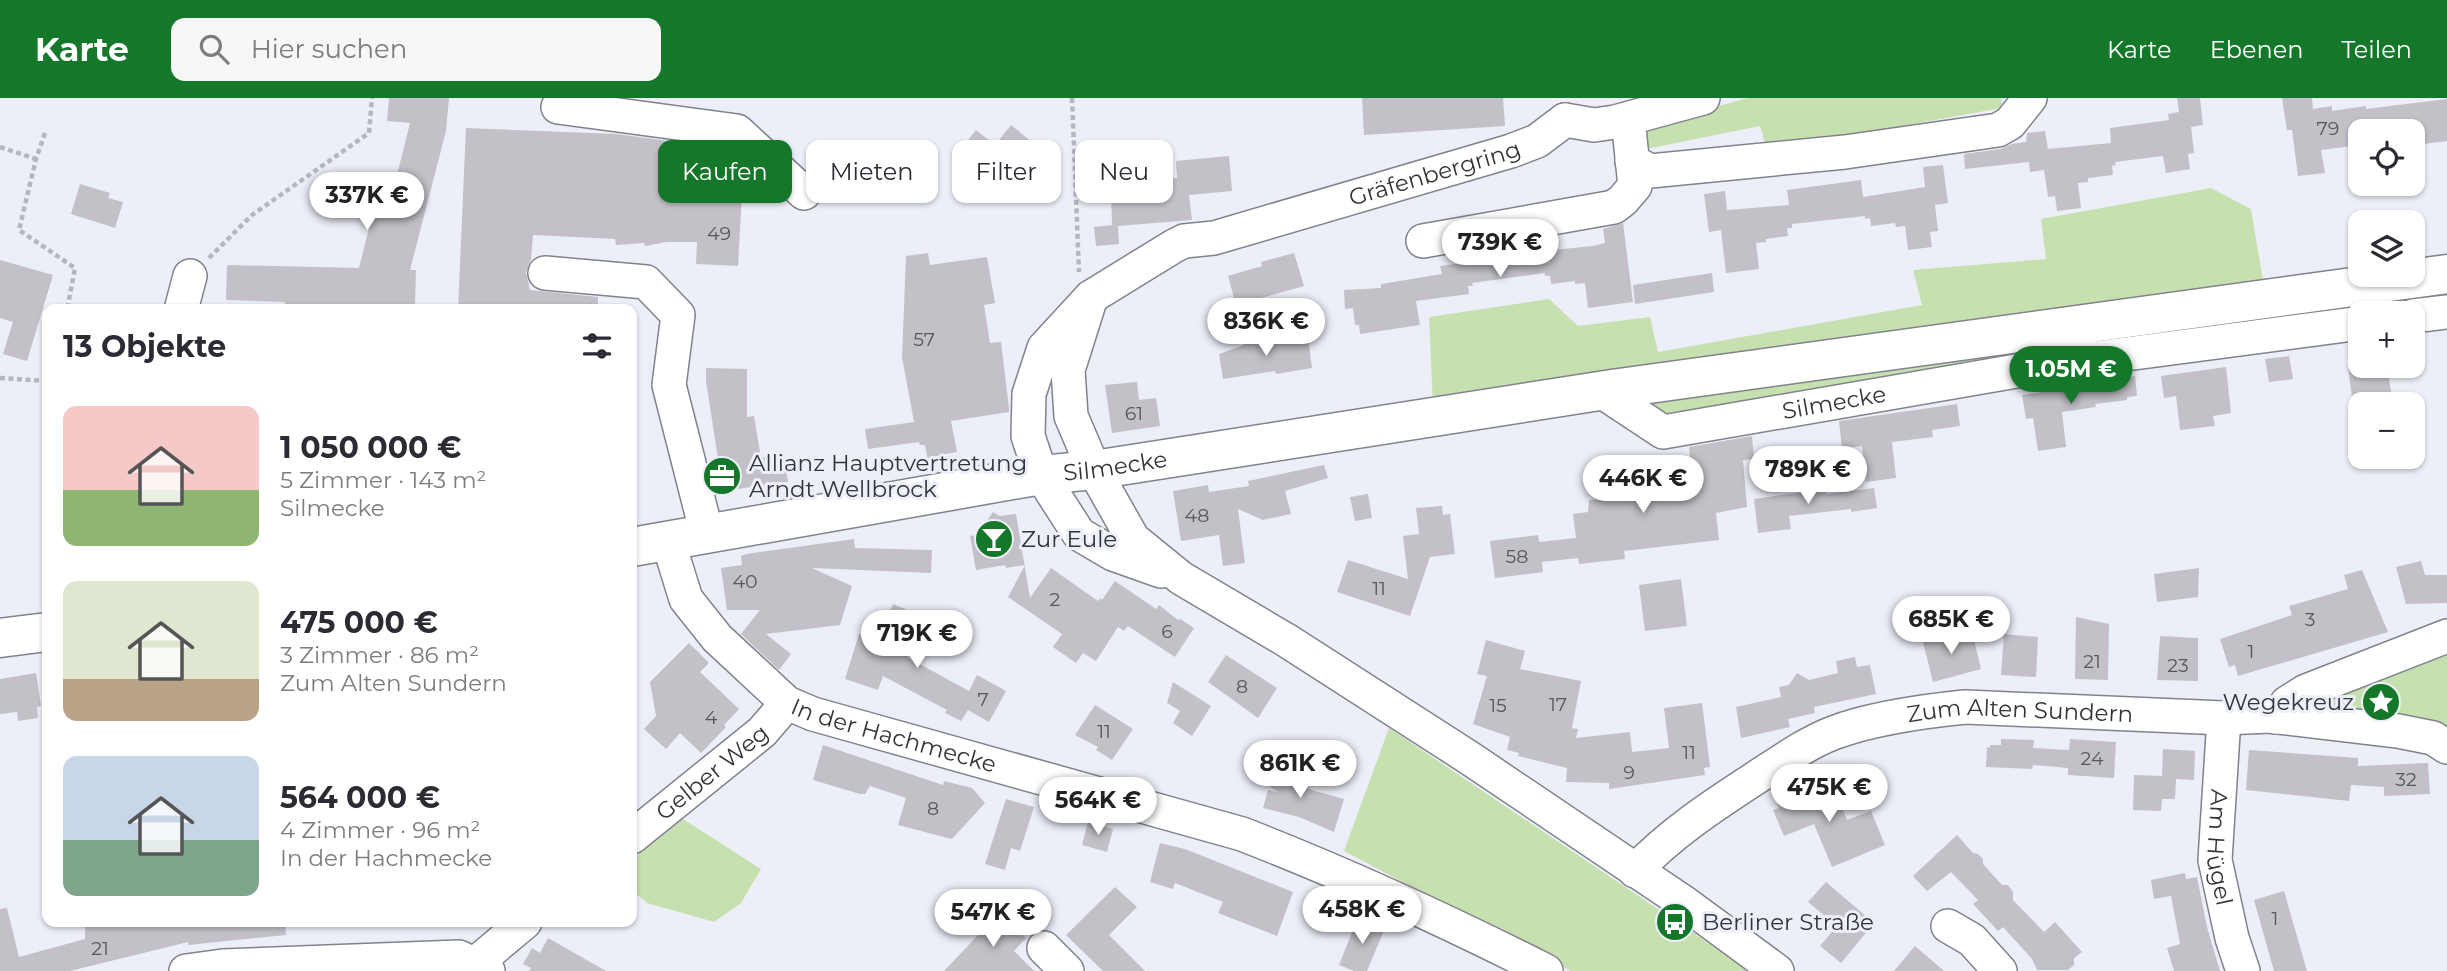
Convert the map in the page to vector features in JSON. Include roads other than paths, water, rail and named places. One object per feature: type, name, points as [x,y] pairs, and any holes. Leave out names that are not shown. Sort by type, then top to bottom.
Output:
[{"type":"main road","name":"Silmecke","points":[[650,544],[1041,475],[1094,470],[1601,391],[2079,343],[2156,313],[2447,274]]},
{"type":"main road","points":[[0,638],[42,633]]},
{"type":"street","name":"Gräfenbergring","points":[[1041,475],[1028,436],[1029,394],[1044,348],[1091,297],[1147,261],[1184,241],[1214,238],[1511,151],[1537,141],[1561,109],[1594,125],[1628,119],[1703,98]]},
{"type":"street","points":[[1632,161],[1650,171],[1846,152],[1998,130],[2010,123],[2030,98]]},
{"type":"street","points":[[558,107],[737,131],[804,193]]},
{"type":"street","points":[[1423,242],[1614,208],[1635,186],[1628,119]]},
{"type":"street","points":[[545,273],[646,282],[678,316],[669,386],[707,534]]},
{"type":"street","points":[[183,304],[190,276]]},
{"type":"street","points":[[1091,297],[1068,370],[1070,416],[1094,470],[1133,539],[1181,578],[1286,640],[1460,752],[1714,924],[1777,971]]},
{"type":"street","points":[[2425,315],[2447,312]]},
{"type":"street","name":"Silmecke","points":[[2079,343],[2348,324]]},
{"type":"street","points":[[1041,475],[1079,534],[1113,554],[1181,578]]},
{"type":"street","name":"In der Hachmecke","points":[[650,544],[717,638],[787,703],[813,713],[1242,834],[1460,927],[1546,971]]},
{"type":"street","points":[[2276,717],[2287,703],[2306,691],[2447,636]]},
{"type":"street","name":"Gelber Weg","points":[[637,833],[762,732],[787,703]]},
{"type":"street","name":"Zum Alten Sundern","points":[[1635,871],[1686,824],[1794,753],[1833,733],[1891,719],[1965,707],[2224,718],[2276,717],[2398,731],[2433,738],[2447,747]]},
{"type":"street","name":"Am Hügel","points":[[2224,718],[2215,860],[2232,938],[2243,971]]},
{"type":"street","points":[[1948,926],[1972,940],[2000,971]]},
{"type":"street","points":[[186,971],[223,966],[459,957],[482,967],[520,927]]},
{"type":"place","name":"Allianz Hauptvertretung Arndt Wellbrock","points":[[722,476]]},
{"type":"place","name":"Zur Eule","points":[[994,539]]},
{"type":"place","name":"Wegekreuz","points":[[2381,702]]},
{"type":"place","name":"Berliner Straße","points":[[1675,922]]}]
